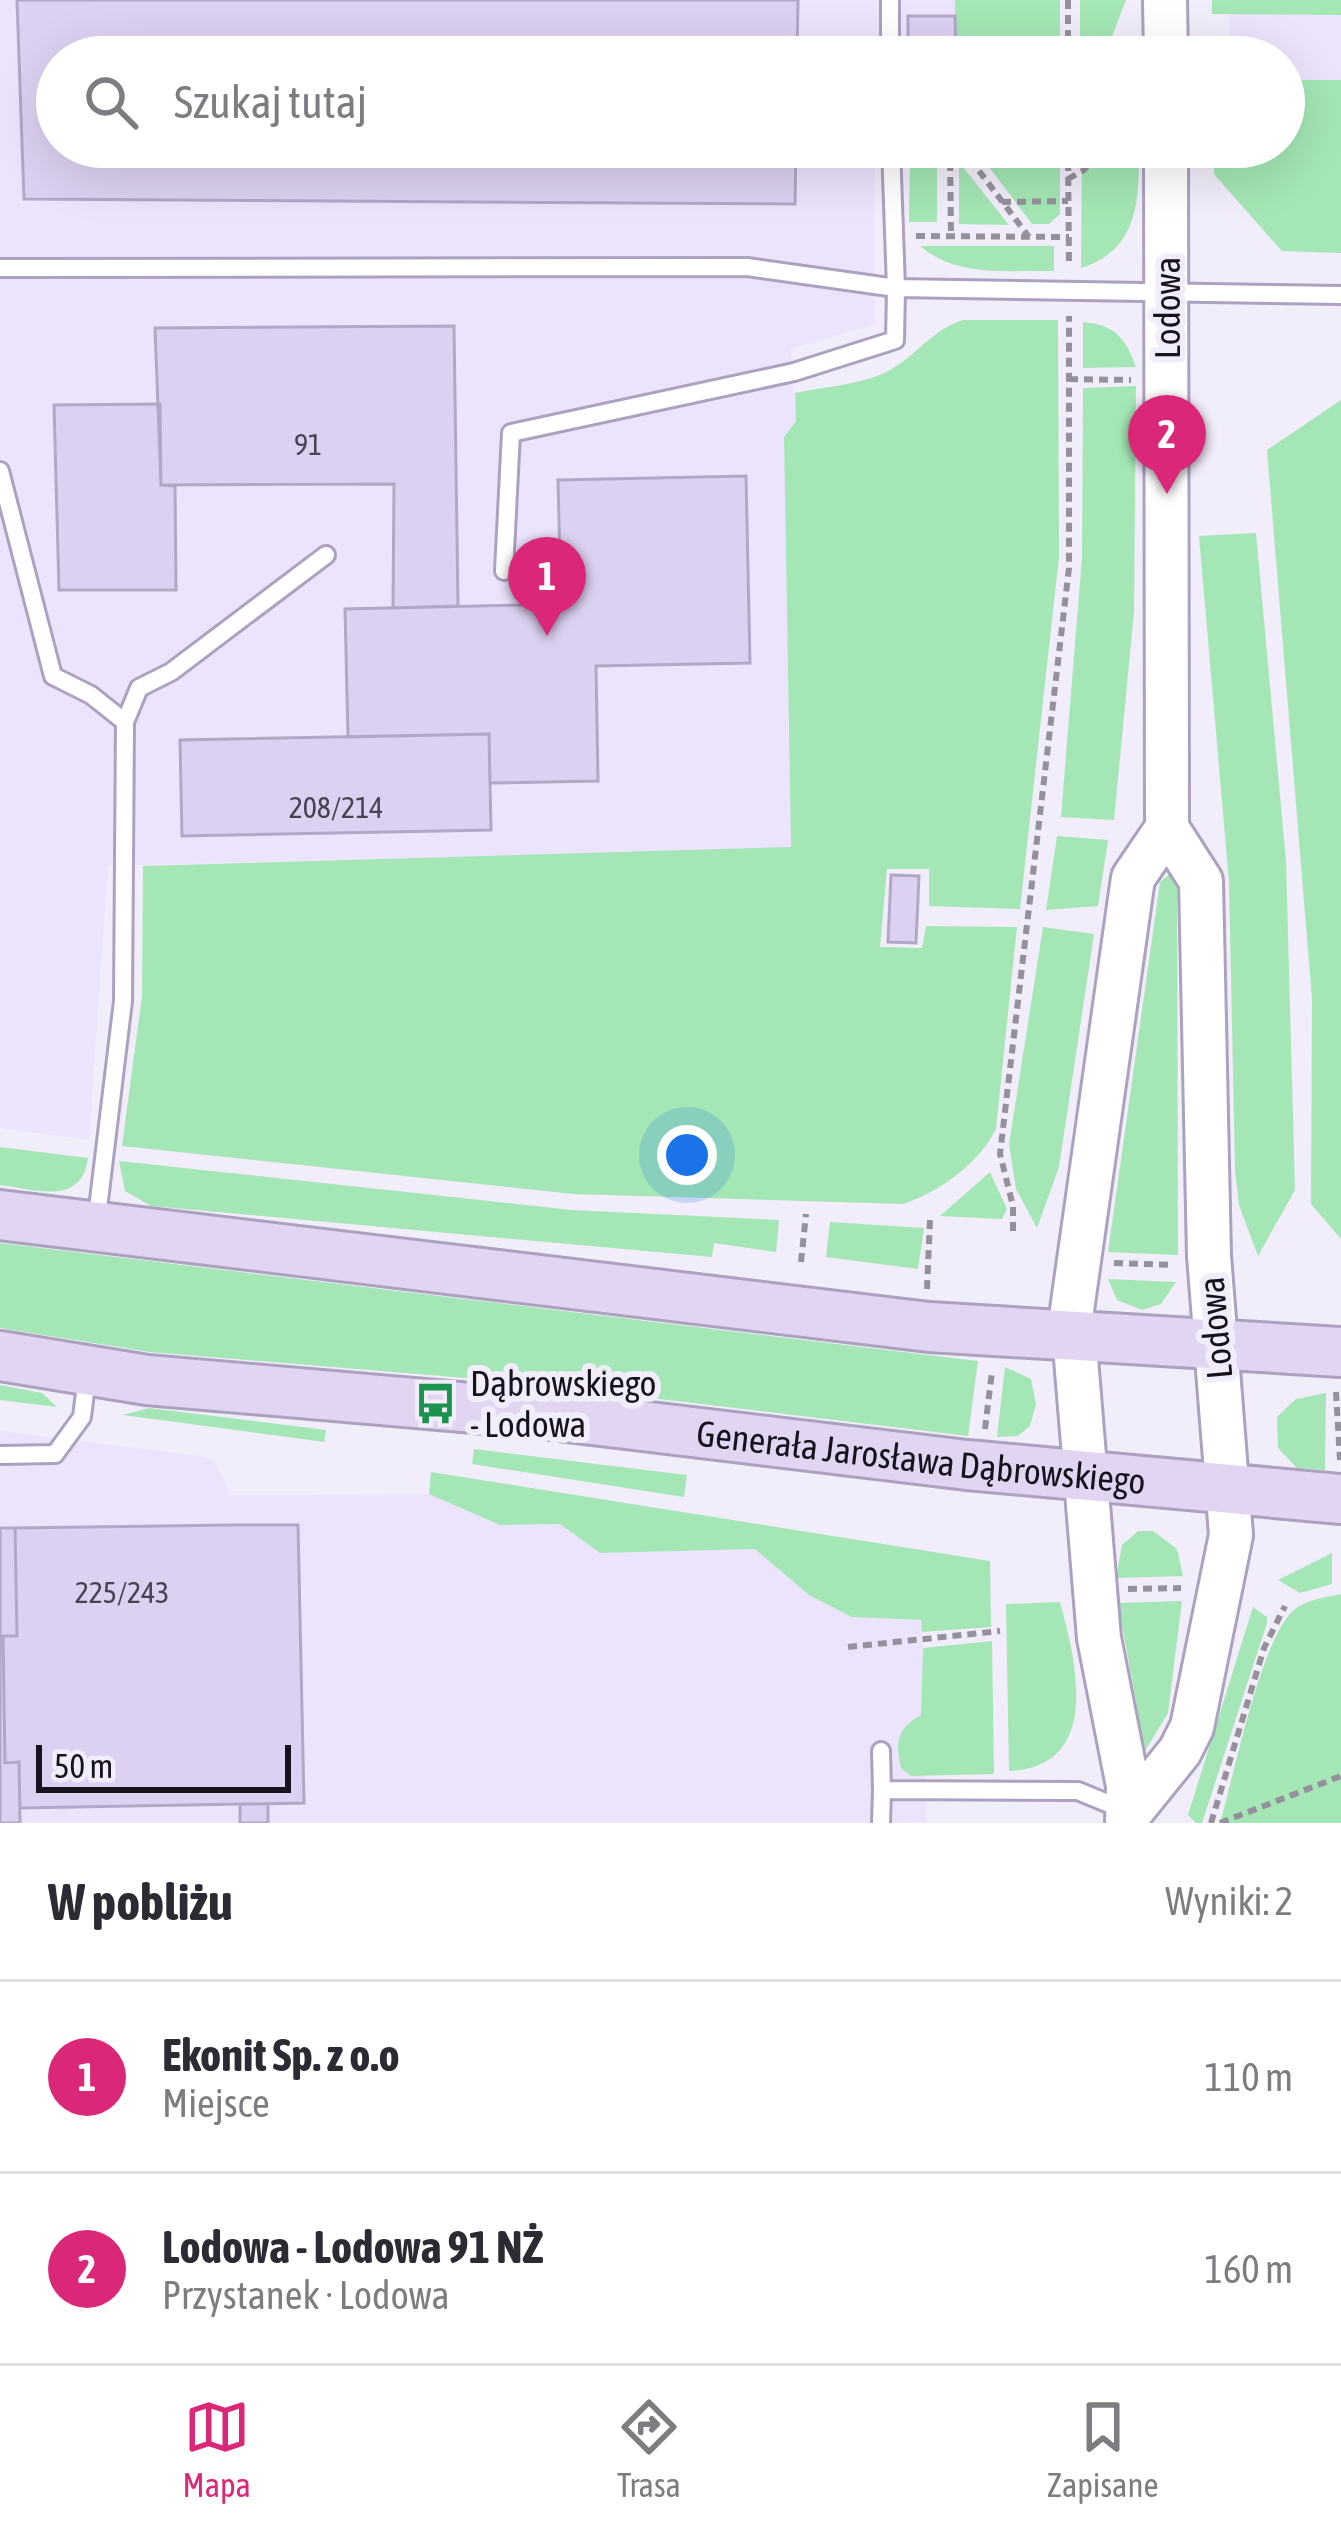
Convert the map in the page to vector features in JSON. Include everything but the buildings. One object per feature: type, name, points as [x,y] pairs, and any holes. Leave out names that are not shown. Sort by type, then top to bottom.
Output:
[{"type":"main road","points":[[0,1214],[929,1327],[1217,1346],[1338,1372]]},
{"type":"main road","name":"Generała Jarosława Dąbrowskiego","points":[[0,1356],[88,1371],[542,1414],[1086,1477],[1341,1499]]},
{"type":"street","points":[[1166,0],[1166,36]]},
{"type":"street","name":"Lodowa","points":[[1121,1820],[1180,1751],[1192,1727],[1229,1560],[1207,1198],[1202,881],[1167,828],[1166,168]]},
{"type":"street","points":[[1121,1820],[1099,1638],[1073,1338],[1076,1261],[1133,878],[1167,828]]},
{"type":"lane","points":[[890,0],[890,36]]},
{"type":"lane","points":[[504,571],[511,434],[794,372],[895,340],[891,168]]},
{"type":"lane","points":[[0,268],[747,267],[896,288],[1341,295]]},
{"type":"lane","points":[[0,471],[52,676],[91,695],[125,722]]},
{"type":"lane","points":[[96,1226],[123,1001],[125,722],[139,688],[171,672],[326,555]]},
{"type":"lane","points":[[0,1455],[55,1454],[82,1417],[88,1371]]},
{"type":"lane","points":[[881,1751],[881,1823]]},
{"type":"lane","points":[[882,1790],[1078,1791],[1121,1820]]},
{"type":"path","points":[[1068,0],[1068,36]]},
{"type":"path","points":[[950,168],[951,236]]},
{"type":"path","points":[[977,168],[1029,237]]},
{"type":"path","points":[[1013,1231],[1013,1206],[1000,1154],[1069,568],[1068,168]]},
{"type":"path","points":[[1068,179],[1085,168]]},
{"type":"path","points":[[1002,202],[1068,201]]},
{"type":"path","points":[[893,236],[1069,237]]},
{"type":"path","points":[[801,1262],[806,1214]]},
{"type":"path","points":[[929,1327],[930,1220]]},
{"type":"path","points":[[1105,1262],[1178,1265]]},
{"type":"path","points":[[983,1438],[993,1363]]},
{"type":"path","points":[[1338,1372],[1341,1473]]},
{"type":"path","points":[[1115,1590],[1185,1588]]},
{"type":"path","points":[[1215,1823],[1264,1648],[1286,1606]]},
{"type":"path","points":[[848,1647],[1000,1631]]},
{"type":"path","points":[[1215,1823],[1341,1776]]},
{"type":"shaded area","points":[[0,0],[955,0],[956,36],[36,36],[36,168],[875,168],[875,324],[791,349],[796,421],[784,438],[791,848],[108,866],[89,1140],[0,1128]]},
{"type":"shaded area","points":[[1229,0],[1341,0],[1341,253],[1282,251],[1229,192],[1229,168],[1305,168],[1305,36],[1229,36]]},
{"type":"shaded area","points":[[0,1431],[199,1456],[214,1461],[231,1495],[429,1494],[500,1525],[560,1524],[601,1553],[755,1549],[809,1595],[852,1616],[922,1621],[926,1823],[0,1823]]},
{"type":"green space","points":[[955,0],[1060,0],[1060,36],[956,36]]},
{"type":"green space","points":[[1080,0],[1126,0],[1112,36],[1080,36]]},
{"type":"green space","points":[[1212,0],[1341,0],[1341,15],[1212,14]]},
{"type":"green space","points":[[1305,80],[1341,80],[1341,253],[1282,251],[1214,174],[1214,168],[1305,168]]},
{"type":"green space","points":[[910,168],[937,168],[937,222],[909,222]]},
{"type":"green space","points":[[959,168],[964,168],[1009,225],[959,224]]},
{"type":"green space","points":[[990,168],[1060,168],[1060,214],[1049,224],[1032,224]]},
{"type":"green space","points":[[1082,168],[1139,168],[1136,204],[1125,236],[1100,260],[1081,268]]},
{"type":"green space","points":[[920,246],[1054,246],[1054,271],[967,268]]},
{"type":"green space","points":[[963,320],[1058,320],[1059,557],[1020,909],[929,906],[929,869],[887,869],[880,947],[922,948],[926,926],[1017,927],[996,1129],[969,1165],[944,1184],[903,1204],[573,1194],[122,1146],[142,996],[143,866],[791,847],[784,437],[796,421],[795,393],[882,374],[940,331]]},
{"type":"green space","points":[[1083,322],[1117,334],[1136,367],[1083,368]]},
{"type":"green space","points":[[1136,386],[1134,612],[1114,820],[1061,817],[1082,557],[1083,388]]},
{"type":"green space","points":[[1341,400],[1341,1239],[1311,1204],[1312,999],[1267,450]]},
{"type":"green space","points":[[1256,533],[1286,861],[1295,1190],[1258,1256],[1239,1205],[1235,1170],[1229,882],[1199,536]]},
{"type":"green space","points":[[1057,836],[1108,840],[1098,906],[1046,910]]},
{"type":"green space","points":[[1170,874],[1177,881],[1178,1255],[1108,1252],[1160,882]]},
{"type":"green space","points":[[1043,927],[1094,934],[1059,1167],[1037,1228],[1016,1189],[1009,1144]]},
{"type":"green space","points":[[0,1147],[88,1158],[76,1183],[66,1189],[41,1191],[0,1185]]},
{"type":"green space","points":[[119,1161],[572,1210],[779,1220],[776,1252],[714,1243],[712,1257],[151,1206],[125,1191]]},
{"type":"green space","points":[[990,1172],[1007,1209],[1002,1219],[940,1216]]},
{"type":"green space","points":[[830,1222],[924,1228],[918,1269],[826,1257]]},
{"type":"green space","points":[[0,1243],[978,1361],[968,1436],[526,1383],[150,1352],[0,1328]]},
{"type":"green space","points":[[1108,1279],[1176,1282],[1161,1304],[1142,1310],[1117,1300]]},
{"type":"green space","points":[[1005,1367],[1031,1379],[1036,1404],[1030,1426],[1018,1436],[997,1437]]},
{"type":"green space","points":[[0,1385],[42,1393],[57,1407],[0,1400]]},
{"type":"green space","points":[[1326,1393],[1325,1470],[1297,1468],[1278,1448],[1277,1417],[1296,1399]]},
{"type":"green space","points":[[149,1408],[326,1430],[324,1442],[123,1415]]},
{"type":"green space","points":[[474,1449],[687,1475],[684,1497],[472,1464]]},
{"type":"green space","points":[[431,1472],[990,1561],[991,1627],[922,1632],[921,1620],[852,1617],[809,1595],[755,1549],[600,1553],[560,1524],[500,1525],[429,1494]]},
{"type":"green space","points":[[1138,1531],[1153,1531],[1177,1549],[1183,1576],[1116,1578],[1122,1545]]},
{"type":"green space","points":[[1332,1553],[1332,1584],[1300,1593],[1278,1580]]},
{"type":"green space","points":[[1341,1594],[1341,1823],[1220,1823],[1258,1684],[1278,1632],[1300,1606]]},
{"type":"green space","points":[[1182,1601],[1168,1713],[1145,1751],[1118,1603]]},
{"type":"green space","points":[[1060,1602],[1076,1680],[1071,1731],[1059,1751],[1039,1765],[1009,1771],[1006,1604]]},
{"type":"green space","points":[[1253,1607],[1267,1617],[1267,1623],[1202,1823],[1196,1823],[1188,1815]]},
{"type":"green space","points":[[992,1641],[994,1774],[911,1776],[901,1768],[898,1744],[907,1725],[921,1715],[923,1648]]},
{"type":"place","name":"Lodowa - Lodowa 91 NŻ","points":[[1167,494]]},
{"type":"place","name":"Ekonit Sp. z o.o","points":[[547,636]]},
{"type":"place","name":"Dąbrowskiego - Lodowa","points":[[436,1404]]}]
